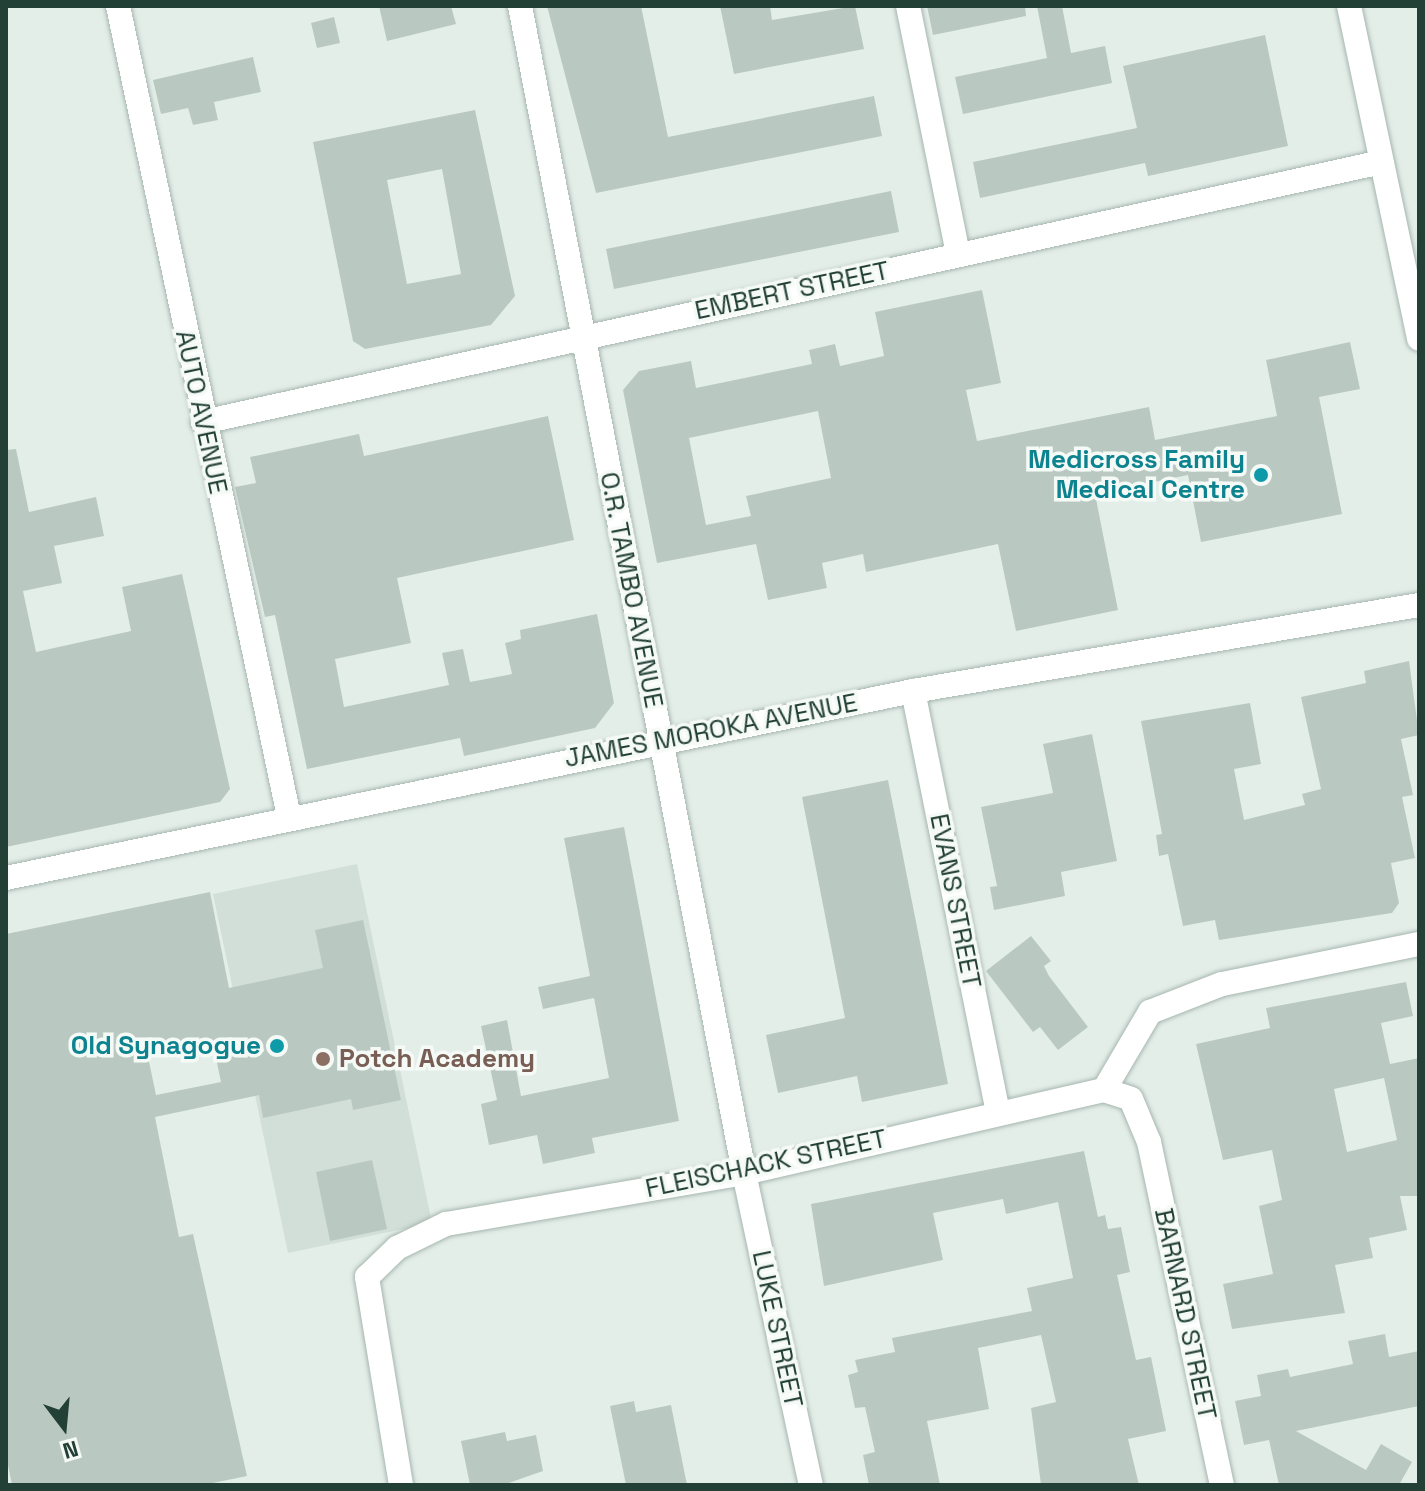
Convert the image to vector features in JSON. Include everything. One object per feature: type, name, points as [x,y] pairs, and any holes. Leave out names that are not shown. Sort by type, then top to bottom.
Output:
[{"type":"street","name":"AUTO AVENUE","points":[[118,6],[203,422],[289,817]]},
{"type":"street","name":"O.R. TAMBO AVENUE","points":[[520,6],[744,1173]]},
{"type":"street","points":[[908,6],[958,255]]},
{"type":"street","points":[[1349,6],[1419,339]]},
{"type":"street","name":"EMBERT STREET","points":[[203,422],[1382,162]]},
{"type":"street","name":"JAMES MOROKA AVENUE","points":[[6,878],[289,817],[913,691],[1419,605]]},
{"type":"street","name":"EVANS STREET","points":[[913,691],[998,1111]]},
{"type":"street","points":[[1104,1090],[1150,1012],[1222,984],[1419,944]]},
{"type":"street","name":"FLEISCHACK STREET","points":[[401,1485],[367,1277],[397,1248],[446,1224],[744,1173],[998,1111],[1104,1090]]},
{"type":"street","name":"BARNARD STREET","points":[[1104,1090],[1131,1099],[1149,1142],[1222,1485]]},
{"type":"street","name":"LUKE STREET","points":[[744,1173],[811,1485]]},
{"type":"shaded area","name":"Potch Academy","points":[[357,864],[432,1223],[288,1253],[213,894]]},
{"type":"building","points":[[379,6],[451,6],[456,24],[387,41]]},
{"type":"building","points":[[547,6],[641,6],[668,137],[874,96],[882,136],[596,193]]},
{"type":"building","points":[[720,6],[770,6],[772,20],[855,6],[864,49],[734,74]]},
{"type":"building","points":[[927,6],[1025,6],[1026,16],[933,35]]},
{"type":"building","points":[[1037,6],[1062,6],[1071,53],[1105,46],[1112,83],[963,114],[955,77],[1047,58]]},
{"type":"building","points":[[334,17],[340,43],[317,48],[311,23]]},
{"type":"building","points":[[1265,35],[1288,146],[1148,176],[1145,163],[980,198],[973,162],[1137,128],[1123,66]]},
{"type":"building","points":[[253,57],[261,92],[214,102],[218,120],[193,125],[188,108],[161,114],[153,80]]},
{"type":"building","points":[[475,110],[515,296],[491,325],[365,349],[353,341],[313,142]],"holes":[[[442,169],[461,274],[407,284],[387,180]]]},
{"type":"building","points":[[891,191],[899,232],[614,289],[606,249]]},
{"type":"building","points":[[982,290],[1001,383],[966,390],[977,441],[1149,407],[1155,440],[1277,416],[1266,360],[1350,342],[1360,389],[1319,397],[1342,514],[1201,542],[1188,475],[1095,494],[1118,610],[1016,631],[998,544],[866,572],[863,554],[822,563],[827,588],[768,600],[756,544],[657,563],[623,390],[639,371],[691,361],[696,388],[812,364],[809,350],[835,344],[840,366],[884,356],[875,312]],"holes":[[[818,411],[831,478],[746,496],[751,516],[706,525],[689,438]]]},
{"type":"building","points":[[548,416],[574,540],[397,578],[411,643],[335,659],[344,707],[449,685],[442,653],[463,649],[470,682],[512,674],[505,643],[521,639],[520,630],[597,614],[614,703],[595,728],[464,756],[460,738],[307,769],[275,615],[265,617],[235,487],[256,483],[250,457],[359,434],[364,456]]},
{"type":"building","points":[[16,449],[29,512],[96,497],[104,536],[54,546],[62,583],[23,591],[36,652],[131,631],[122,587],[182,574],[230,789],[220,802],[6,847],[6,450]]},
{"type":"building","points":[[1409,661],[1419,735],[1401,739],[1413,795],[1402,797],[1415,858],[1391,863],[1399,903],[1392,913],[1219,940],[1215,920],[1183,926],[1168,854],[1159,856],[1156,835],[1162,834],[1141,721],[1250,703],[1261,764],[1234,769],[1244,820],[1305,805],[1302,794],[1321,789],[1301,697],[1366,683],[1364,671]]},
{"type":"building","points":[[1092,734],[1117,861],[1061,872],[1065,896],[994,910],[990,887],[997,886],[981,807],[1053,793],[1043,744]]},
{"type":"building","points":[[888,780],[948,1084],[862,1102],[857,1076],[778,1093],[766,1035],[845,1018],[802,797]]},
{"type":"building","points":[[624,827],[679,1121],[592,1138],[595,1153],[543,1164],[537,1135],[489,1145],[481,1104],[497,1100],[481,1026],[507,1020],[521,1096],[609,1078],[594,998],[543,1009],[538,987],[590,976],[564,838]]},
{"type":"building","points":[[210,892],[229,988],[323,968],[315,930],[363,920],[401,1100],[353,1110],[351,1099],[263,1118],[259,1095],[155,1117],[179,1237],[193,1234],[247,1476],[203,1485],[12,1485],[6,1455],[6,934]],"holes":[[[212,1039],[221,1082],[156,1095],[147,1052]]]},
{"type":"building","points":[[1031,936],[1051,961],[1044,966],[1049,976],[1088,1027],[1058,1050],[1040,1027],[1033,1032],[986,971]]},
{"type":"building","points":[[1406,982],[1413,1016],[1381,1023],[1390,1064],[1419,1058],[1419,1196],[1400,1196],[1407,1230],[1369,1238],[1373,1258],[1335,1265],[1345,1313],[1232,1329],[1223,1284],[1273,1274],[1259,1206],[1282,1200],[1272,1150],[1223,1160],[1196,1044],[1270,1028],[1266,1008]],"holes":[[[1384,1078],[1397,1140],[1347,1152],[1334,1089]]]},
{"type":"building","points":[[1084,1151],[1098,1217],[1105,1215],[1108,1229],[1121,1227],[1130,1272],[1117,1275],[1136,1360],[1151,1357],[1166,1431],[1128,1439],[1139,1485],[1041,1485],[1031,1408],[1056,1402],[1041,1335],[978,1348],[989,1409],[927,1421],[940,1485],[869,1485],[863,1455],[875,1452],[865,1407],[855,1408],[848,1375],[858,1372],[855,1360],[895,1352],[892,1338],[1032,1311],[1027,1288],[1073,1278],[1058,1202],[1006,1214],[1003,1199],[933,1213],[943,1260],[824,1286],[811,1204]]},
{"type":"building","points":[[372,1160],[387,1229],[330,1241],[316,1172]]},
{"type":"building","points":[[1385,1334],[1389,1357],[1419,1351],[1419,1406],[1296,1431],[1366,1470],[1381,1444],[1412,1462],[1399,1485],[1279,1485],[1269,1440],[1244,1445],[1235,1401],[1261,1396],[1257,1375],[1288,1369],[1290,1377],[1353,1364],[1348,1341]]},
{"type":"building","points":[[634,1401],[636,1412],[671,1405],[687,1485],[626,1485],[610,1406]]},
{"type":"building","points":[[505,1432],[507,1441],[536,1435],[543,1471],[503,1485],[470,1485],[461,1441]]},
{"type":"place","name":"Medicross Family Medical Centre","points":[[1261,475]]},
{"type":"place","name":"Old Synagogue","points":[[277,1046]]},
{"type":"place","name":"Potch Academy","points":[[323,1059]]}]
